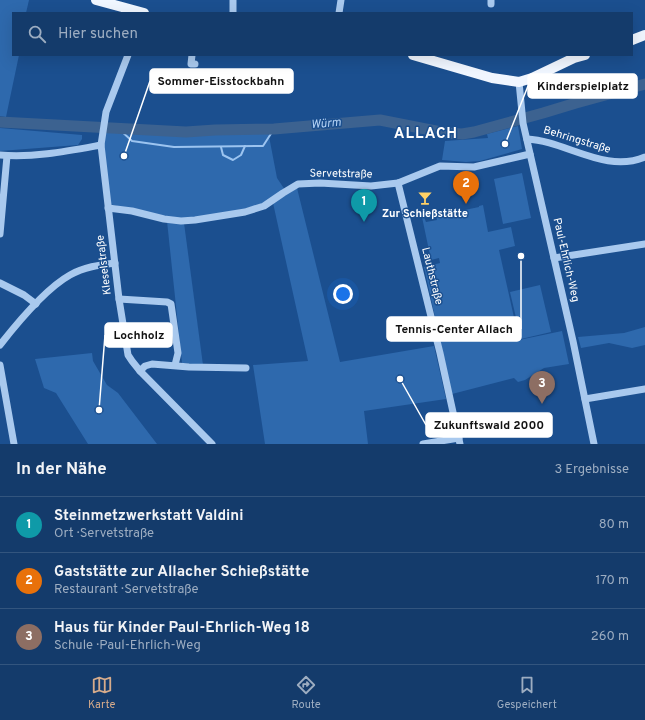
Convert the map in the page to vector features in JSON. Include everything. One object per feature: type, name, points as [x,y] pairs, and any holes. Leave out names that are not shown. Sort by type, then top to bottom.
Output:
[{"type":"main road","points":[[96,0],[140,12]]},
{"type":"main road","points":[[633,40],[645,35]]},
{"type":"main road","points":[[416,56],[492,78],[519,82],[532,78],[582,56]]},
{"type":"street","points":[[233,0],[233,12]]},
{"type":"street","points":[[339,12],[341,0]]},
{"type":"street","name":"Kleselstraße","points":[[128,56],[106,112],[101,145],[114,263],[128,355],[140,371],[212,444]]},
{"type":"street","points":[[192,56],[191,64],[195,64]]},
{"type":"street","name":"Paul-Ehrlich-Weg","points":[[519,82],[523,123],[594,444]]},
{"type":"street","name":"Behringstraße","points":[[527,139],[535,139],[550,143],[613,162],[636,161],[645,157]]},
{"type":"street","points":[[0,234],[3,155],[56,153],[101,145]]},
{"type":"street","name":"Servetstraße","points":[[108,208],[132,211],[164,219],[181,221],[195,220],[245,212],[264,206],[298,184],[320,183],[371,186],[398,183],[440,166],[474,167],[530,154]]},
{"type":"street","name":"Lauthstraße","points":[[398,183],[440,353],[459,441]]},
{"type":"street","points":[[554,258],[645,246]]},
{"type":"street","points":[[0,345],[36,304],[60,282],[70,275],[91,267],[114,263]]},
{"type":"street","points":[[0,283],[24,295],[36,304]]},
{"type":"street","points":[[119,299],[167,302],[171,304],[178,354],[175,365]]},
{"type":"street","points":[[140,371],[152,364],[189,367],[246,368]]},
{"type":"street","points":[[0,365],[14,444]]},
{"type":"street","points":[[585,399],[645,389]]},
{"type":"street","points":[[423,444],[459,441]]},
{"type":"shaded area","points":[[0,0],[29,0],[26,12],[12,12],[12,56],[19,56],[6,117],[0,116]]},
{"type":"shaded area","points":[[518,126],[522,149],[480,161],[466,162],[442,160],[445,141],[488,138],[487,134]]},
{"type":"shaded area","points":[[0,128],[82,135],[82,139],[78,145],[0,151]]},
{"type":"shaded area","points":[[106,128],[170,133],[268,131],[277,178],[285,190],[261,204],[244,209],[191,219],[168,218],[109,204],[103,140]]},
{"type":"shaded area","points":[[522,173],[531,218],[503,224],[494,179]]},
{"type":"shaded area","points":[[297,188],[340,362],[434,346],[446,399],[364,411],[368,444],[265,444],[253,365],[308,361],[273,203]]},
{"type":"shaded area","points":[[483,205],[488,232],[511,227],[515,246],[499,250],[519,340],[562,331],[569,364],[544,368],[525,380],[518,382],[514,378],[452,394],[424,267],[440,263],[439,258],[431,260],[422,217],[424,217],[426,222],[437,220],[436,216]]},
{"type":"shaded area","points":[[167,221],[184,223],[203,365],[182,363]]},
{"type":"shaded area","points":[[540,285],[551,332],[521,339],[510,292]]},
{"type":"shaded area","points":[[645,327],[645,345],[632,348],[609,343],[581,348],[578,337],[624,333]]},
{"type":"shaded area","points":[[92,353],[93,361],[107,385],[118,393],[157,444],[88,444],[56,393],[44,388],[35,359]]},
{"type":"waterway","name":"Würm","points":[[0,122],[186,132],[274,129],[380,120],[446,133],[462,134],[474,132],[645,84]]},
{"type":"waterway","points":[[119,129],[132,141],[174,147],[263,146],[274,129]]},
{"type":"waterway","points":[[221,147],[223,155],[233,160],[241,155],[245,146]]},
{"type":"place","name":"Kinderspielplatz","points":[[505,144]]},
{"type":"place","name":"Sommer-Eisstockbahn","points":[[124,156]]},
{"type":"place","name":"Zur Schießstätte","points":[[425,198]]},
{"type":"place","name":"Gaststätte zur Allacher Schießstätte","points":[[466,204]]},
{"type":"place","name":"Steinmetzwerkstatt Valdini","points":[[364,222]]},
{"type":"place","name":"Tennis-Center Allach","points":[[521,256]]},
{"type":"place","name":"Zukunftswald 2000","points":[[400,379]]},
{"type":"place","name":"Haus für Kinder Paul-Ehrlich-Weg 18","points":[[542,404]]},
{"type":"place","name":"Lochholz","points":[[99,410]]},
{"type":"district","name":"ALLACH","points":[[426,134]]}]
